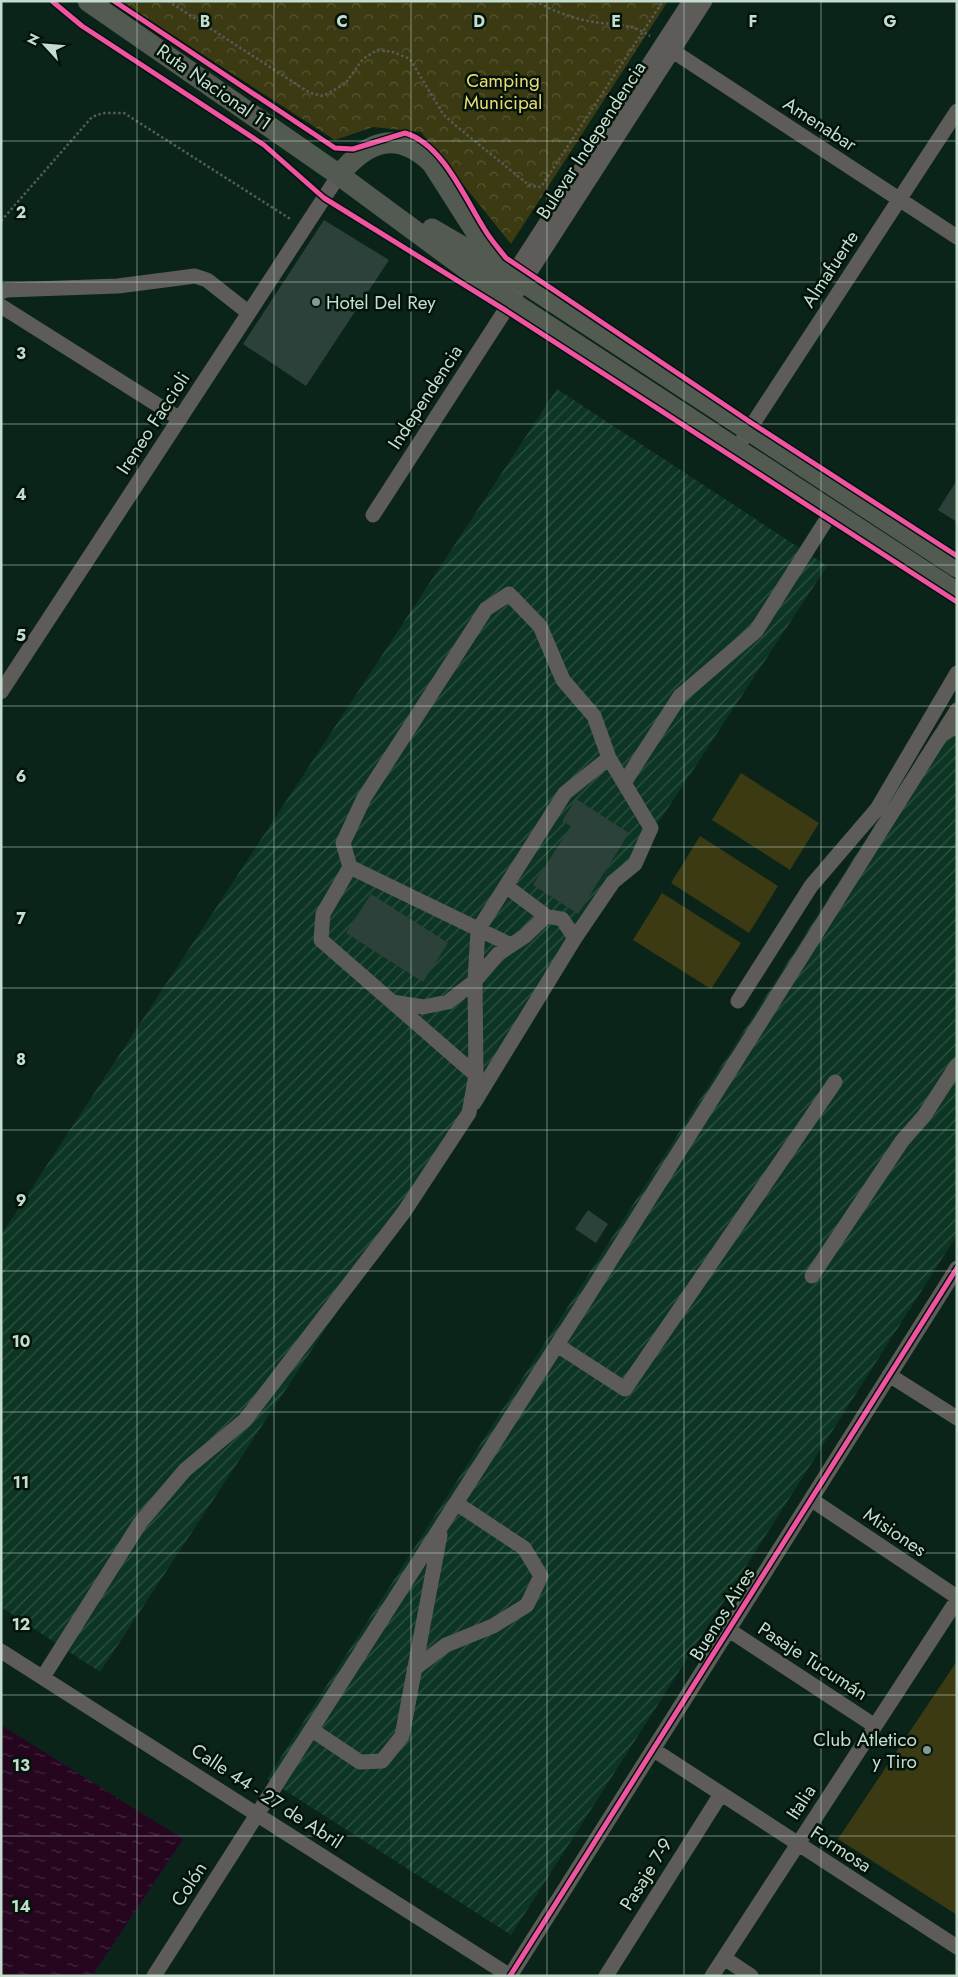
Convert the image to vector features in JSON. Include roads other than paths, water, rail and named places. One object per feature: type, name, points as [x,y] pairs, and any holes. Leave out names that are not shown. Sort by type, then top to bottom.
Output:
[{"type":"highway","name":"Ruta Nacional 11","points":[[88,1],[339,175]]},
{"type":"highway","points":[[339,175],[350,161],[363,152],[382,144],[406,144],[420,152],[432,163],[511,275]]},
{"type":"highway","points":[[339,175],[511,275],[751,427],[957,567]]},
{"type":"highway","points":[[339,175],[505,297],[957,593]]},
{"type":"street","name":"Bulevar Independencia","points":[[667,48],[690,1]]},
{"type":"street","name":"Bulevar Independencia","points":[[505,297],[511,275],[667,48],[705,1]]},
{"type":"street","name":"Amenabar","points":[[667,48],[957,237]]},
{"type":"street","name":"Almafuerte","points":[[737,448],[957,111]]},
{"type":"street","name":"Ireneo Faccioli","points":[[1,692],[339,175]]},
{"type":"street","points":[[1,292],[6,290],[118,286],[195,276],[207,280],[249,313]]},
{"type":"street","name":"Independencia","points":[[373,515],[505,297]]},
{"type":"street","points":[[1,306],[180,419]]},
{"type":"street","points":[[624,783],[680,696],[756,631],[832,511]]},
{"type":"street","points":[[43,1677],[140,1523],[185,1470],[245,1420],[404,1212],[469,1113],[575,938],[613,882],[635,864],[651,828],[609,758],[594,716],[563,680],[540,626],[509,594],[486,609],[364,798],[343,843],[350,867],[323,914],[321,940],[476,1075]]},
{"type":"street","points":[[738,1001],[811,886],[876,809],[957,673]]},
{"type":"street","name":"Colón","points":[[154,1976],[557,1345],[957,710]]},
{"type":"street","points":[[941,735],[957,726]]},
{"type":"street","points":[[469,1113],[476,1075],[475,981],[478,930],[565,793],[609,758]]},
{"type":"street","points":[[350,867],[511,945]]},
{"type":"street","points":[[506,886],[546,916],[562,919],[575,938]]},
{"type":"street","points":[[392,1002],[424,1007],[448,1002],[475,981],[498,954],[525,936],[546,916]]},
{"type":"street","points":[[812,1276],[902,1141],[924,1116],[957,1065]]},
{"type":"street","points":[[557,1345],[625,1389],[835,1082]]},
{"type":"street","name":"Buenos Aires","points":[[510,1976],[957,1268]]},
{"type":"street","points":[[889,1375],[957,1418]]},
{"type":"street","name":"Misiones","points":[[812,1500],[957,1599]]},
{"type":"street","points":[[414,1669],[446,1645],[494,1626],[527,1605],[541,1576],[524,1548],[456,1503]]},
{"type":"street","points":[[312,1730],[360,1762],[382,1761],[402,1736],[441,1526]]},
{"type":"street","name":"Italia","points":[[712,1976],[957,1599]]},
{"type":"street","name":"Pasaje Tucumán","points":[[729,1630],[875,1726]]},
{"type":"street","name":"Calle 44 - 27 de Abril","points":[[1,1651],[258,1813],[510,1976]]},
{"type":"street","name":"Formosa","points":[[654,1750],[957,1948]]},
{"type":"street","name":"Pasaje 7-9","points":[[606,1976],[721,1794]]},
{"type":"street","points":[[724,1958],[751,1976]]},
{"type":"water","points":[[1,1725],[183,1839],[92,1976],[1,1976]]},
{"type":"place","name":"Hotel Del Rey","points":[[316,302]]},
{"type":"place","name":"Club Atletico y Tiro","points":[[927,1750]]},
{"type":"park label","name":"Camping Municipal","points":[[503,91]]}]
